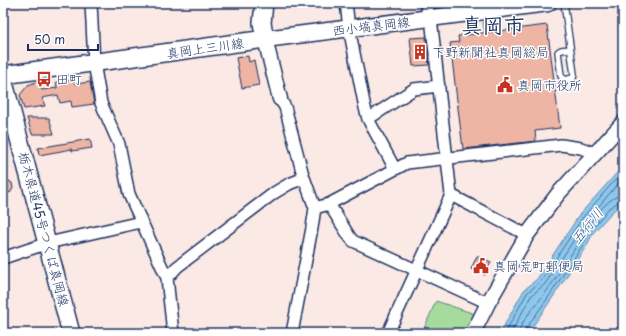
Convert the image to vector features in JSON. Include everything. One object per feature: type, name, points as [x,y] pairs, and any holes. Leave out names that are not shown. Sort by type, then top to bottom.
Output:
[{"type":"main road","points":[[264,3],[262,23],[265,39]]},
{"type":"main road","name":"西小塙真岡線","points":[[265,39],[544,3]]},
{"type":"main road","name":"真岡上三川線","points":[[3,75],[265,39]]},
{"type":"main road","name":"栃木県道45号つくば真岡線","points":[[3,79],[71,333]]},
{"type":"street","points":[[90,3],[94,63],[101,103],[119,144],[130,194],[141,222],[167,278],[173,333]]},
{"type":"street","points":[[346,3],[349,28],[368,119],[395,169]]},
{"type":"street","points":[[388,333],[451,195],[431,18],[426,3]]},
{"type":"street","points":[[265,39],[280,99],[285,107],[304,178],[315,208],[292,333]]},
{"type":"street","points":[[368,119],[414,89],[439,86]]},
{"type":"street","points":[[473,333],[488,303],[527,235],[558,194],[623,123]]},
{"type":"street","points":[[315,208],[329,204],[407,163],[561,145],[581,148],[594,153]]},
{"type":"street","points":[[167,278],[177,267],[274,193],[288,184],[304,178]]},
{"type":"street","points":[[451,195],[527,235]]},
{"type":"street","points":[[329,204],[349,236],[354,240],[488,303]]},
{"type":"street","points":[[3,258],[48,244],[141,222]]},
{"type":"lane","points":[[564,3],[574,76],[571,79],[565,80],[561,76],[558,52],[561,50],[570,49]]},
{"type":"green space","points":[[499,21],[500,30],[484,32],[483,22]]},
{"type":"green space","points":[[436,301],[475,314],[466,333],[422,333]]},
{"type":"water","name":"五行川","points":[[623,166],[623,203],[612,212],[593,233],[587,245],[528,333],[500,333],[524,290],[537,279],[580,214]]},
{"type":"building","name":"真岡市役所","points":[[547,25],[560,128],[535,131],[536,141],[463,149],[450,43],[459,42],[458,36]]},
{"type":"building","name":"下野新聞社真岡総局","points":[[426,37],[429,65],[413,66],[410,38]]},
{"type":"building","points":[[248,56],[249,62],[254,60],[259,85],[242,88],[236,58]]},
{"type":"building","points":[[74,80],[75,84],[90,82],[94,104],[72,107],[71,101],[60,103],[58,95],[42,98],[45,106],[24,109],[20,95],[28,85],[39,81],[42,90],[57,88],[56,82]]},
{"type":"building","points":[[27,118],[49,118],[54,134],[32,134]]},
{"type":"building","points":[[90,139],[92,148],[72,151],[72,149],[39,155],[38,148]]},
{"type":"building","points":[[3,177],[12,183],[13,188],[11,192],[3,195]]},
{"type":"building","name":"真岡荒町郵便局","points":[[477,256],[491,262],[485,275],[471,269]]},
{"type":"place","name":"下野新聞社真岡総局","points":[[420,52]]},
{"type":"place","name":"田町","points":[[44,79]]},
{"type":"place","name":"真岡市役所","points":[[505,85]]},
{"type":"place","name":"真岡荒町郵便局","points":[[481,266]]},
{"type":"district","name":"真岡市","points":[[493,26]]}]
